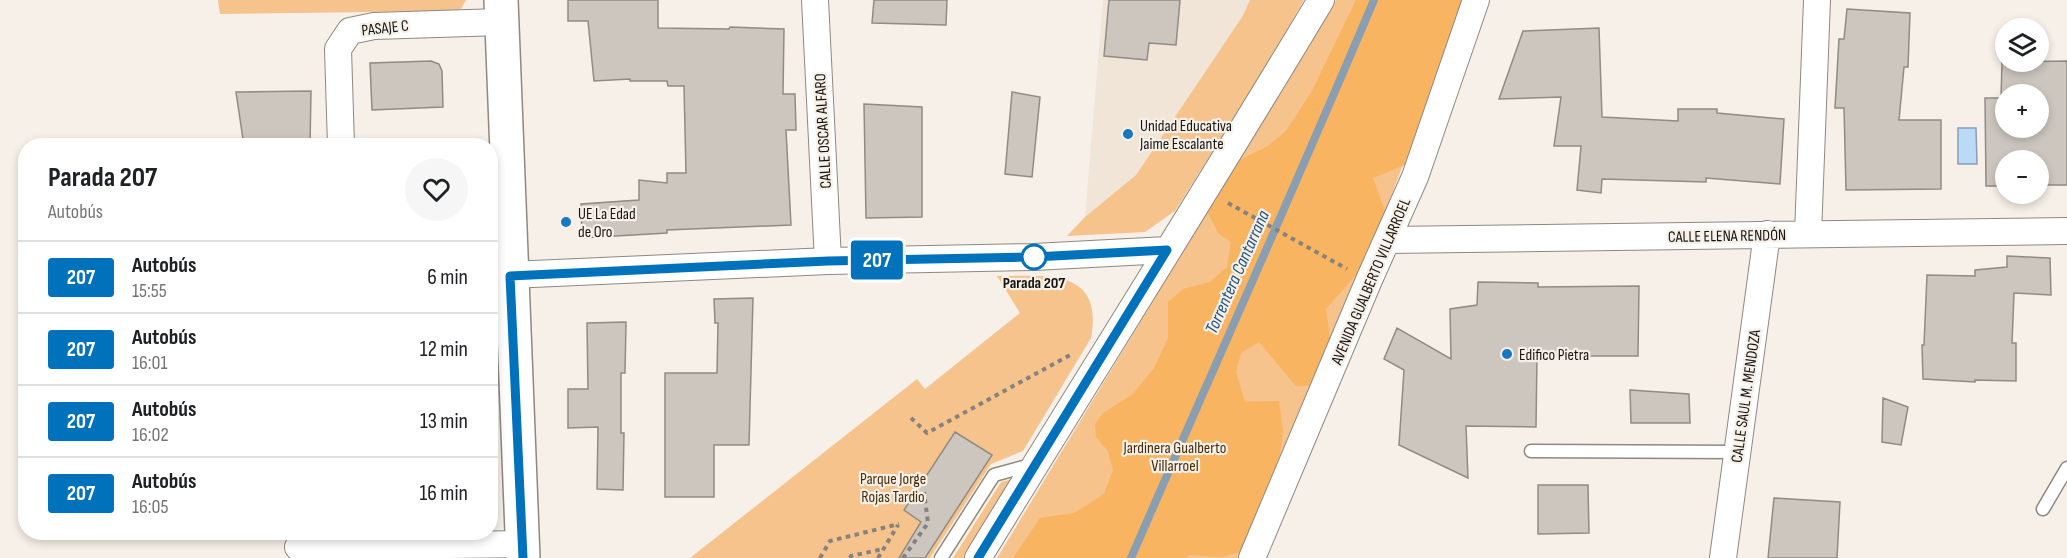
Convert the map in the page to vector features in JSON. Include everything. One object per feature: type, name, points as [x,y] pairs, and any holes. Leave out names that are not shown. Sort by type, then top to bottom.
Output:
[{"type":"main road","points":[[501,11],[523,551]]},
{"type":"street","name":"CALLE OSCAR ALFARO","points":[[815,0],[828,261]]},
{"type":"street","points":[[978,558],[1322,0]]},
{"type":"street","name":"AVENIDA GUALBERTO VILLARROEL","points":[[1252,558],[1415,177],[1476,0]]},
{"type":"street","points":[[1808,234],[1817,0]]},
{"type":"street","name":"PASAJE C","points":[[341,138],[338,49],[350,31],[374,26],[501,11]]},
{"type":"street","name":"CALLE ELENA RENDÓN","points":[[1387,240],[2067,231]]},
{"type":"street","name":"CALLE SAUL M. MENDOZA","points":[[1722,558],[1767,234]]},
{"type":"street","points":[[510,276],[828,261],[1034,257],[1167,250]]},
{"type":"street","points":[[298,547],[345,540]]},
{"type":"street","points":[[366,540],[523,551]]},
{"type":"lane","points":[[1531,451],[1737,452]]},
{"type":"lane","points":[[941,558],[994,475],[1035,464]]},
{"type":"lane","points":[[2043,509],[2067,468]]},
{"type":"path","points":[[1224,201],[1355,273]]},
{"type":"path","points":[[911,418],[927,433],[1081,349]]},
{"type":"path","points":[[903,558],[928,523],[924,492]]},
{"type":"path","points":[[820,558],[830,541],[899,524],[878,558]]},
{"type":"path","points":[[850,558],[883,549]]},
{"type":"shaded area","name":"Unidad Educativa Jaime Escalante","points":[[1103,0],[1250,0],[1242,17],[1136,175],[1085,217]]},
{"type":"green space","points":[[218,0],[466,0],[461,9],[447,11],[220,14]]},
{"type":"green space","points":[[1250,0],[1304,0],[1265,68],[1175,211],[1145,232],[1067,236],[1085,217],[1136,175],[1242,17]]},
{"type":"green space","name":"Jardinera Gualberto Villarroel","points":[[1336,0],[1459,0],[1385,212],[1239,558],[997,558]]},
{"type":"green space","name":"Jardinera Gualberto Villarroel","points":[[1356,0],[1464,0],[1412,162],[1373,178],[1388,219],[1376,252],[1326,309],[1332,352],[1317,385],[1296,386],[1259,342],[1241,353],[1236,372],[1245,402],[1279,401],[1283,432],[1278,468],[1241,552],[1221,557],[1188,555],[1187,558],[1013,558],[1040,518],[1074,513],[1104,494],[1113,470],[1108,451],[1096,437],[1095,424],[1103,413],[1133,394],[1154,368],[1168,338],[1168,302],[1183,289],[1210,282],[1227,267],[1231,242],[1218,233],[1204,205],[1229,165],[1268,146],[1286,131],[1312,91]]},
{"type":"green space","name":"Parque Jorge Rojas Tardio","points":[[997,276],[1052,277],[1067,280],[1080,287],[1089,298],[1093,315],[1091,338],[1023,451],[991,464],[930,558],[690,558],[917,379],[925,389],[1020,313]]},
{"type":"green space","points":[[1013,479],[964,558],[953,558],[1001,482]]},
{"type":"water","points":[[1958,128],[1976,128],[1977,164],[1958,164]]},
{"type":"building","points":[[568,0],[658,0],[658,28],[784,29],[783,94],[795,94],[796,130],[786,130],[791,225],[667,230],[667,233],[582,238],[581,204],[639,200],[639,180],[667,183],[667,173],[686,173],[684,86],[668,86],[667,81],[630,81],[630,79],[594,81],[588,21],[568,21]]},
{"type":"building","points":[[874,0],[947,0],[946,25],[872,23]]},
{"type":"building","points":[[1109,0],[1180,0],[1176,45],[1149,43],[1147,60],[1104,56]]},
{"type":"building","points":[[1847,9],[1910,13],[1908,67],[1904,67],[1899,120],[1941,120],[1941,189],[1846,190],[1844,108],[1835,108],[1839,39],[1844,39]]},
{"type":"building","points":[[1599,28],[1602,117],[1678,121],[1678,109],[1717,109],[1717,113],[1784,119],[1780,184],[1706,178],[1706,182],[1602,179],[1601,193],[1577,190],[1581,146],[1554,146],[1561,97],[1499,99],[1523,31]]},
{"type":"building","points":[[431,61],[439,64],[442,71],[443,107],[372,110],[370,63]]},
{"type":"building","points":[[2049,61],[2067,61],[2067,185],[2049,185],[2049,150],[1995,150],[1995,186],[1986,186],[1985,98],[1995,98],[1995,138],[2049,138],[2049,84],[2001,84],[2002,72],[2049,72]]},
{"type":"building","points":[[311,91],[310,138],[243,138],[236,92]]},
{"type":"building","points":[[1012,92],[1040,97],[1032,177],[1005,174]]},
{"type":"building","points":[[864,104],[922,107],[922,217],[866,218]]},
{"type":"building","points":[[2007,256],[2050,258],[2051,295],[2014,293],[2012,343],[2016,343],[2016,381],[1975,380],[1975,382],[1923,379],[1922,345],[1924,345],[1927,275],[1975,276],[1975,270],[2007,267]]},
{"type":"building","points":[[1478,282],[1538,283],[1538,287],[1639,286],[1638,356],[1537,356],[1536,427],[1466,426],[1468,478],[1399,445],[1404,370],[1384,359],[1397,328],[1451,359],[1450,309],[1477,305]]},
{"type":"building","points":[[753,298],[749,445],[714,445],[714,497],[665,497],[665,373],[717,373],[718,323],[715,323],[714,299]]},
{"type":"building","points":[[626,322],[625,373],[621,373],[621,433],[624,433],[623,490],[597,489],[598,427],[568,428],[568,389],[588,389],[587,323]]},
{"type":"building","points":[[1630,390],[1689,394],[1690,423],[1631,423]]},
{"type":"building","points":[[1883,398],[1908,407],[1901,445],[1882,442]]},
{"type":"building","points":[[955,432],[992,455],[925,558],[899,558],[921,522],[904,510]]},
{"type":"building","points":[[1538,485],[1588,485],[1589,533],[1538,534]]},
{"type":"building","points":[[1774,498],[1840,502],[1837,558],[1768,558]]},
{"type":"waterway","name":"Torrentera Cantarrana","points":[[1131,558],[1374,0]]},
{"type":"bus line","name":"207","points":[[523,558],[510,276],[828,261],[1034,257],[1167,250],[978,558]]},
{"type":"place","name":"Unidad Educativa Jaime Escalante","points":[[1128,134]]},
{"type":"place","name":"UE La Edad de Oro","points":[[566,222]]},
{"type":"place","name":"Parada 207","points":[[1034,257]]},
{"type":"place","name":"Edifico Pietra","points":[[1507,354]]}]
